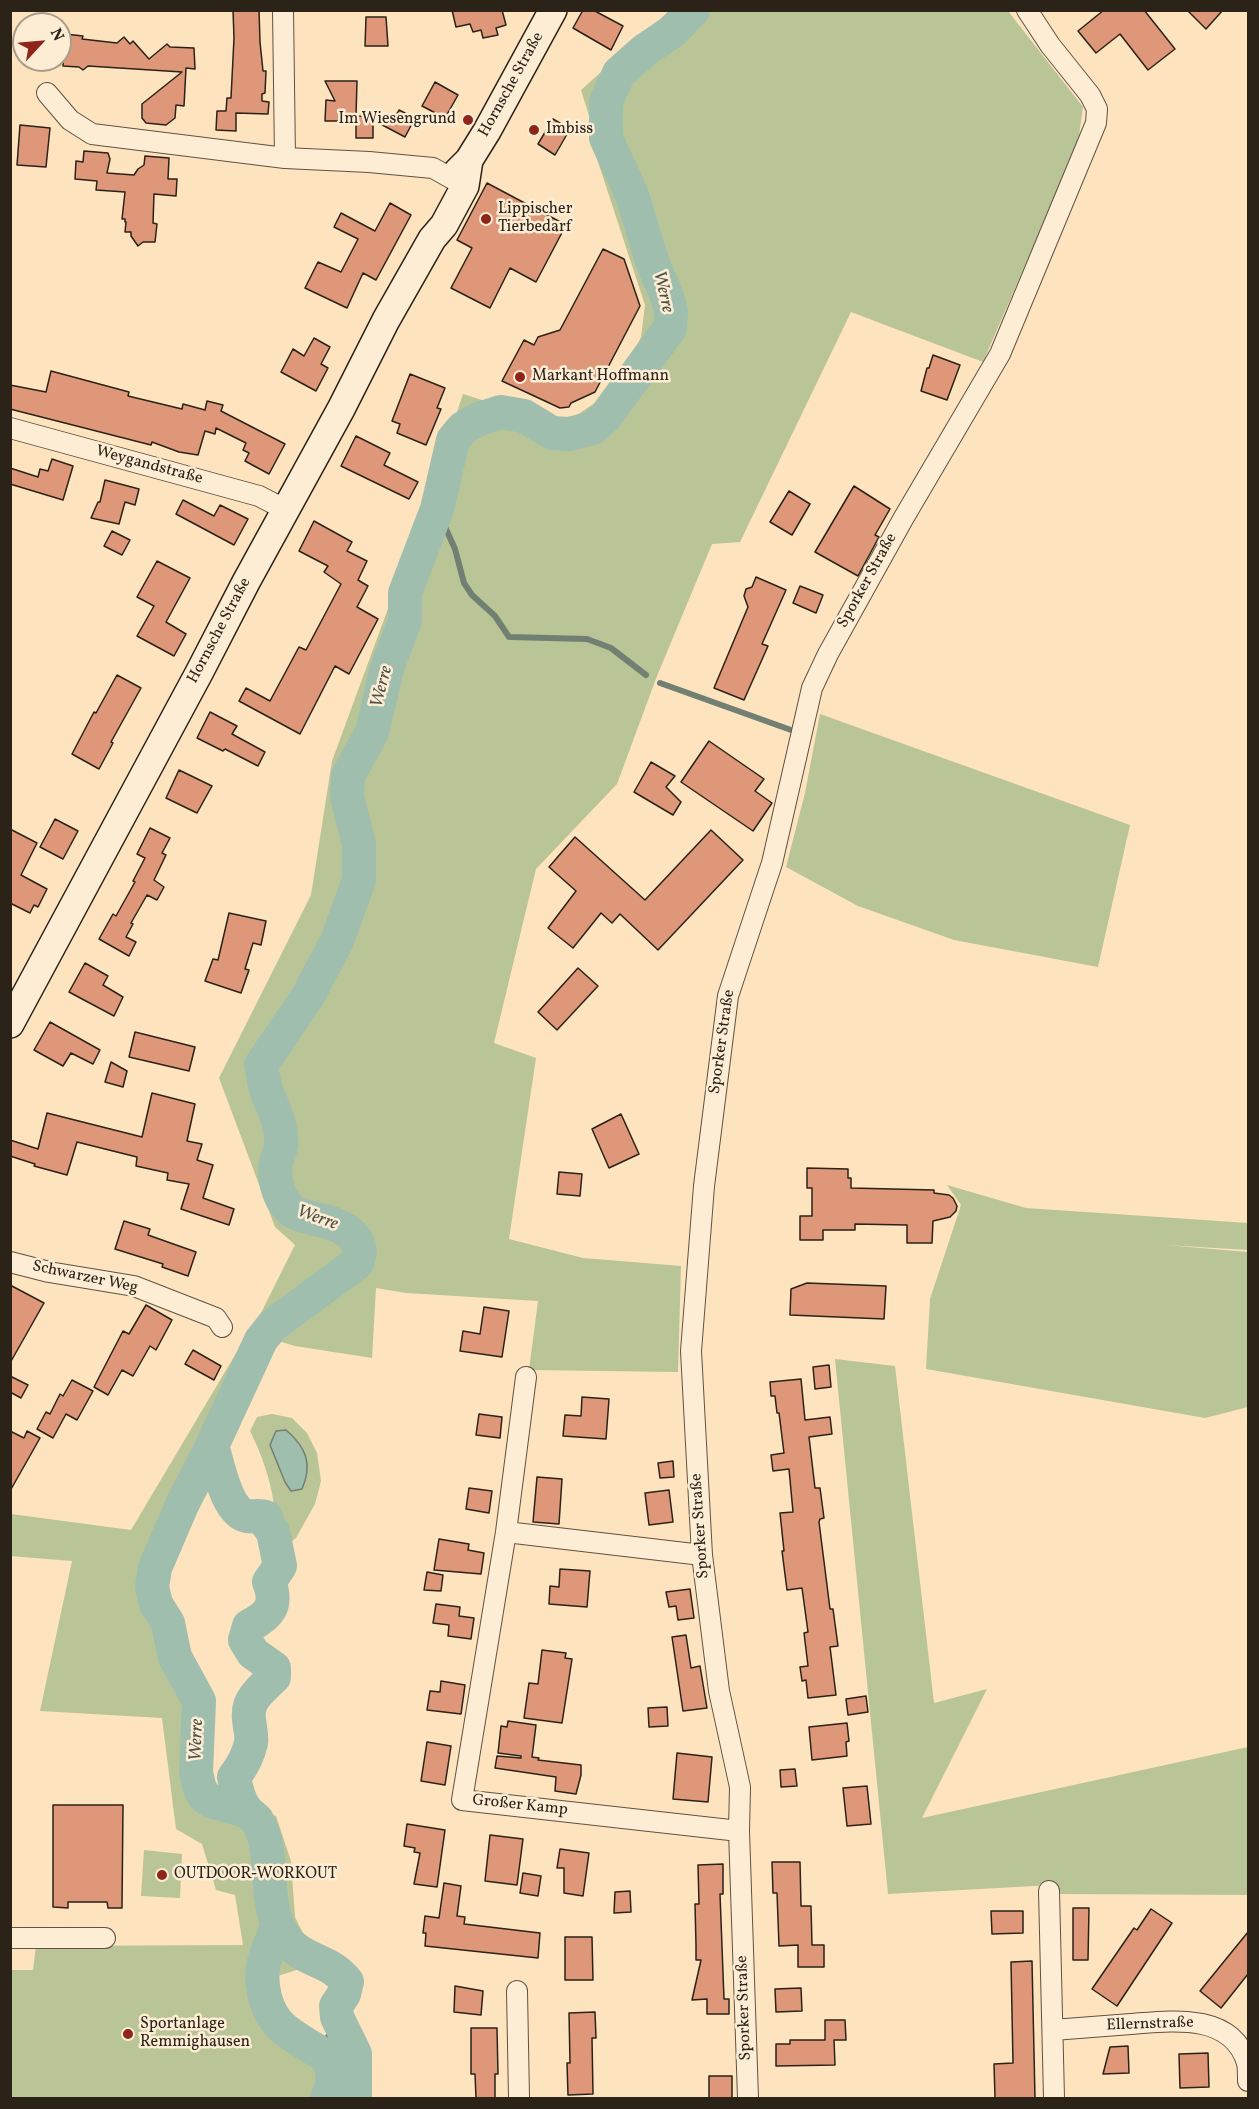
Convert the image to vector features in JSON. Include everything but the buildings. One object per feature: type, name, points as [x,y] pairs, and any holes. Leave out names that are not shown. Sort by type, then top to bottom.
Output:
[{"type":"main road","name":"Hornsche Straße","points":[[10,1024],[341,409],[386,320],[432,239],[444,225],[462,174],[502,106],[553,10]]},
{"type":"street","points":[[283,10],[285,158]]},
{"type":"street","name":"Sporker Straße","points":[[748,2098],[739,1831],[740,1787],[720,1691],[702,1555],[692,1351],[704,1186],[725,1018],[736,967],[772,863],[812,687],[897,529],[1000,354],[1096,123],[1097,109],[1090,95],[1050,45],[1027,10]]},
{"type":"street","points":[[47,93],[70,120],[92,134],[285,158],[369,162],[433,168],[462,174]]},
{"type":"street","name":"Weygandstraße","points":[[10,428],[259,496],[286,510]]},
{"type":"street","name":"Schwarzer Weg","points":[[10,1262],[49,1272],[134,1286],[216,1318],[222,1327]]},
{"type":"street","name":"Großer Kamp","points":[[526,1377],[506,1532],[462,1800],[739,1831]]},
{"type":"street","points":[[506,1532],[702,1555]]},
{"type":"street","points":[[1049,1892],[1054,2098]]},
{"type":"street","points":[[10,1938],[105,1938]]},
{"type":"street","points":[[517,1991],[519,2098]]},
{"type":"street","name":"Ellernstraße","points":[[1053,2030],[1177,2021],[1206,2024],[1224,2032],[1237,2044],[1247,2062],[1248,2081]]},
{"type":"green space","points":[[669,11],[1008,11],[1083,107],[1078,143],[983,362],[851,312],[740,542],[712,544],[657,676],[617,784],[536,869],[494,1043],[536,1058],[509,1239],[583,1258],[681,1266],[678,1372],[529,1370],[538,1301],[406,1293],[376,1288],[372,1358],[295,1346],[251,1333],[295,1245],[275,1227],[219,1078],[311,895],[332,761],[425,508],[446,517],[426,504],[463,394],[517,411],[571,419],[617,388],[641,337],[645,305],[597,159],[590,119],[581,90]]},
{"type":"green space","points":[[820,714],[1130,825],[1098,967],[954,940],[858,906],[786,867],[805,793]]},
{"type":"green space","points":[[947,1185],[1026,1208],[1248,1223],[1248,1250],[1165,1245],[1248,1252],[1248,1407],[1205,1418],[926,1369],[930,1299],[961,1205]]},
{"type":"green space","points":[[238,1350],[268,1365],[163,1577],[170,1635],[199,1714],[202,1793],[276,1816],[291,1861],[295,1917],[318,1963],[278,1976],[274,2002],[340,2053],[339,2098],[11,2098],[11,1970],[33,1970],[36,1946],[243,1945],[235,1895],[216,1890],[202,1844],[176,1829],[162,1718],[40,1711],[72,1561],[10,1556],[11,1514],[131,1530]]},
{"type":"green space","points":[[835,1359],[895,1366],[934,1703],[987,1689],[922,1818],[1248,1747],[1248,1895],[1058,1894],[1053,1885],[888,1894]]},
{"type":"green space","points":[[272,1414],[292,1418],[307,1433],[317,1453],[321,1481],[315,1504],[296,1538],[278,1552],[266,1517],[274,1505],[270,1485],[262,1458],[250,1431],[257,1417]]},
{"type":"green space","name":"OUTDOOR-WORKOUT","points":[[144,1850],[182,1854],[180,1898],[141,1896]]},
{"type":"shaded area","points":[[286,1430],[303,1450],[307,1464],[302,1489],[291,1491],[270,1445],[276,1431]]},
{"type":"waterway","name":"Werre","points":[[247,1811],[211,1801],[200,1789],[196,1773],[199,1701],[175,1657],[168,1623],[156,1604],[152,1587],[155,1568],[182,1505],[261,1340],[273,1325],[357,1263],[360,1252],[356,1240],[346,1230],[294,1212],[282,1199],[275,1168],[281,1146],[281,1132],[266,1090],[261,1065],[308,996],[337,941],[359,880],[359,844],[347,797],[348,776],[372,732],[387,668],[405,621],[405,593],[437,509],[453,440],[463,428],[479,419],[501,412],[524,416],[552,433],[569,434],[593,428],[606,416],[670,328],[671,311],[668,299],[652,261],[632,195],[606,138],[606,102],[619,73],[645,50],[673,31],[693,10]]},
{"type":"waterway","points":[[437,509],[455,549],[464,583],[472,595],[495,616],[509,637],[587,639],[611,648],[646,675]]},
{"type":"waterway","points":[[660,683],[791,730]]},
{"type":"waterway","name":"Werre","points":[[212,1446],[228,1497],[234,1506],[240,1513],[247,1516],[266,1517],[267,1524],[273,1532],[280,1566],[269,1582],[273,1597],[270,1609],[262,1618],[249,1626],[245,1640],[253,1653],[274,1668],[274,1677],[257,1694],[250,1706],[251,1743],[234,1777],[242,1803],[257,1820],[264,1835],[271,1900],[277,1924],[283,1935],[297,1950],[333,1969],[347,1982],[344,1994],[336,2006],[337,2017],[355,2054],[355,2098]]},
{"type":"waterway","name":"Werre","points":[[277,1927],[264,1962],[262,1980],[265,1998],[268,2007],[284,2029],[327,2057],[333,2078],[327,2098]]},
{"type":"waterway","name":"Werre","points":[[318,2051],[339,2021]]},
{"type":"place","name":"Im Wiesengrund","points":[[468,120]]},
{"type":"place","name":"Imbiss","points":[[534,130]]},
{"type":"place","name":"Lippischer Tierbedarf","points":[[486,219]]},
{"type":"place","name":"Markant Hoffmann","points":[[520,377]]},
{"type":"place","name":"OUTDOOR-WORKOUT","points":[[162,1875]]},
{"type":"place","name":"Sportanlage Remmighausen","points":[[128,2034]]}]
